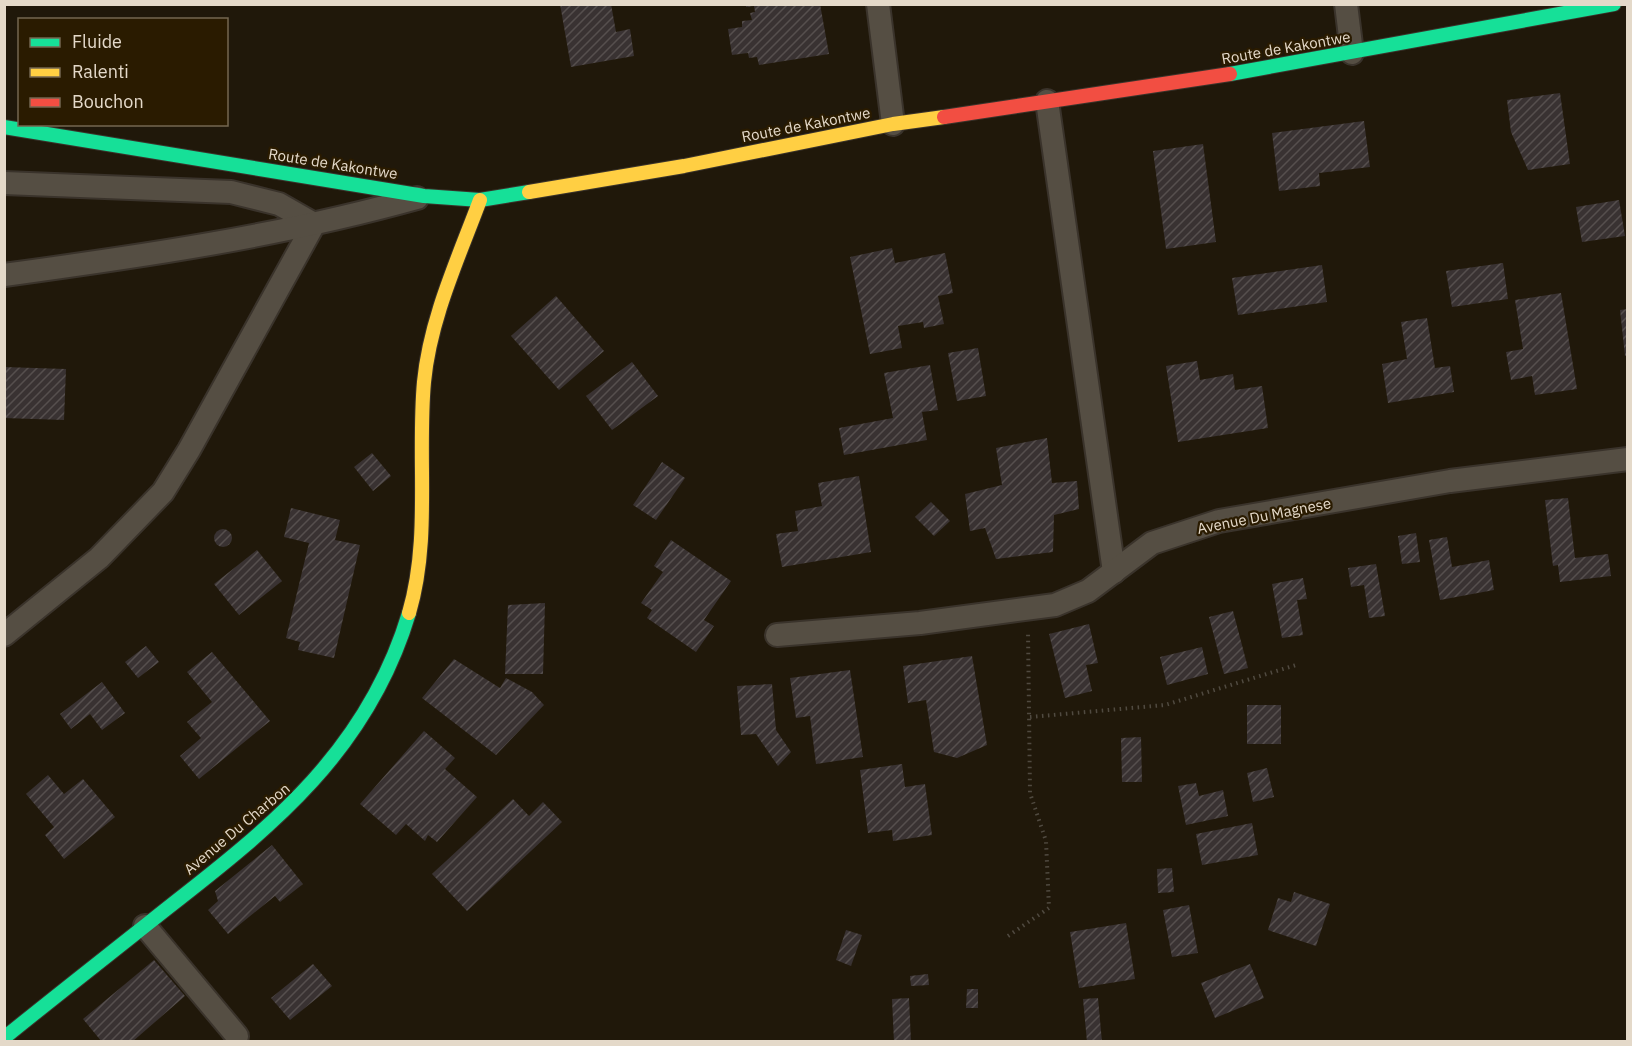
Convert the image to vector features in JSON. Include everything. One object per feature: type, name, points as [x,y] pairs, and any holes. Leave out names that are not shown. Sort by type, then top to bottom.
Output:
[{"type":"street","points":[[878,4],[893,124]]},
{"type":"street","points":[[1346,4],[1352,53]]},
{"type":"street","name":"Route de Kakontwe","points":[[4,127],[424,196],[480,200],[684,166],[893,124],[1197,80],[1614,4]]},
{"type":"street","points":[[1047,101],[1114,572]]},
{"type":"street","points":[[4,183],[231,192],[279,204],[314,224]]},
{"type":"street","points":[[4,275],[217,244],[314,224],[424,196]]},
{"type":"street","name":"Avenue Du Charbon","points":[[4,1038],[254,840],[307,791],[347,742],[375,698],[395,653],[414,595],[422,528],[424,380],[433,323],[480,200]]},
{"type":"street","points":[[4,635],[99,558],[163,492],[189,450],[314,224]]},
{"type":"street","name":"Avenue Du Magnese","points":[[777,635],[920,623],[1055,605],[1077,596],[1152,543],[1219,522],[1450,481],[1628,459]]},
{"type":"street","points":[[144,926],[237,1036]]},
{"type":"path","points":[[1008,936],[1049,908],[1046,842],[1029,793],[1030,717],[1027,609]]},
{"type":"path","points":[[1030,717],[1165,705],[1296,665]]},
{"type":"building","points":[[560,4],[611,4],[616,32],[630,29],[634,56],[571,67]]},
{"type":"building","points":[[746,4],[820,4],[829,54],[759,65],[757,57],[749,58],[748,53],[732,55],[728,29],[742,27],[742,21],[752,20],[750,13],[755,12],[754,6],[746,7]]},
{"type":"building","points":[[1560,93],[1570,164],[1528,170],[1511,132],[1507,100]]},
{"type":"building","points":[[1364,121],[1370,167],[1319,173],[1320,186],[1279,191],[1272,133]]},
{"type":"building","points":[[1203,144],[1216,242],[1166,249],[1153,151]]},
{"type":"building","points":[[1619,200],[1625,236],[1582,242],[1576,207]]},
{"type":"building","points":[[892,248],[895,263],[945,253],[953,293],[938,296],[944,324],[924,328],[923,322],[898,326],[902,348],[870,354],[850,257]]},
{"type":"building","points":[[1503,263],[1508,299],[1452,307],[1446,271]]},
{"type":"building","points":[[1322,265],[1327,302],[1238,315],[1232,278]]},
{"type":"building","points":[[1561,293],[1577,389],[1535,395],[1532,376],[1511,380],[1506,352],[1523,349],[1515,300]]},
{"type":"building","points":[[556,296],[604,351],[559,390],[511,336]]},
{"type":"building","points":[[1628,309],[1628,355],[1625,356],[1620,310]]},
{"type":"building","points":[[1427,318],[1435,368],[1450,366],[1454,392],[1388,403],[1382,364],[1407,359],[1401,322]]},
{"type":"building","points":[[978,348],[986,396],[957,401],[948,353]]},
{"type":"building","points":[[1197,361],[1200,380],[1233,374],[1235,390],[1262,386],[1268,428],[1178,442],[1166,366]]},
{"type":"building","points":[[632,362],[658,396],[612,430],[586,396]]},
{"type":"building","points":[[930,365],[938,410],[922,412],[927,440],[844,455],[839,428],[893,418],[884,373]]},
{"type":"building","points":[[4,367],[66,369],[64,420],[4,418]]},
{"type":"building","points":[[1047,438],[1052,483],[1077,481],[1079,509],[1054,515],[1053,552],[996,559],[985,528],[970,531],[965,494],[1002,485],[996,448]]},
{"type":"building","points":[[372,453],[391,476],[373,491],[354,467]]},
{"type":"building","points":[[662,462],[685,478],[656,520],[633,505]]},
{"type":"building","points":[[859,476],[871,552],[782,567],[776,534],[798,531],[795,511],[822,506],[818,483]]},
{"type":"building","points":[[1568,498],[1575,558],[1608,554],[1611,576],[1560,582],[1558,565],[1553,566],[1545,500]]},
{"type":"building","points":[[931,502],[950,521],[934,536],[915,517]]},
{"type":"building","points":[[291,508],[340,520],[335,540],[360,545],[334,658],[298,650],[300,642],[286,638],[309,543],[284,537]]},
{"type":"building","points":[[223,529],[229,532],[232,538],[229,544],[223,547],[217,544],[214,538],[217,532]]},
{"type":"building","points":[[1416,533],[1420,562],[1402,564],[1398,536]]},
{"type":"building","points":[[1447,537],[1452,567],[1489,560],[1494,590],[1440,600],[1429,540]]},
{"type":"building","points":[[671,540],[731,581],[704,620],[714,626],[696,652],[647,618],[652,610],[641,603],[663,572],[654,566]]},
{"type":"building","points":[[257,550],[282,581],[239,615],[214,584]]},
{"type":"building","points":[[1376,564],[1385,616],[1369,618],[1364,585],[1351,587],[1348,568]]},
{"type":"building","points":[[1303,578],[1307,599],[1297,600],[1303,635],[1282,638],[1272,584]]},
{"type":"building","points":[[545,603],[543,674],[505,674],[508,605]]},
{"type":"building","points":[[1233,611],[1248,668],[1224,674],[1209,617]]},
{"type":"building","points":[[1089,624],[1098,663],[1086,665],[1092,691],[1065,698],[1049,634]]},
{"type":"building","points":[[146,646],[159,662],[138,678],[125,662]]},
{"type":"building","points":[[1202,647],[1208,674],[1167,685],[1160,657]]},
{"type":"building","points":[[212,652],[270,721],[199,779],[180,756],[201,738],[187,722],[212,702],[187,672]]},
{"type":"building","points":[[972,656],[987,745],[957,758],[934,752],[926,700],[908,703],[903,666]]},
{"type":"building","points":[[454,659],[500,688],[506,678],[532,692],[544,705],[496,755],[422,698]]},
{"type":"building","points":[[850,670],[863,757],[816,764],[810,716],[796,718],[790,678]]},
{"type":"building","points":[[102,682],[125,713],[102,730],[90,714],[71,729],[60,714]]},
{"type":"building","points":[[772,684],[776,730],[791,752],[778,766],[756,734],[741,735],[737,686]]},
{"type":"building","points":[[1247,705],[1281,705],[1281,744],[1247,744]]},
{"type":"building","points":[[424,731],[455,758],[445,769],[477,797],[437,842],[428,835],[425,841],[406,824],[396,835],[360,804]]},
{"type":"building","points":[[1141,737],[1142,782],[1122,782],[1121,738]]},
{"type":"building","points":[[902,764],[905,787],[925,784],[932,835],[893,841],[892,830],[868,833],[860,770]]},
{"type":"building","points":[[1267,768],[1274,797],[1253,802],[1247,773]]},
{"type":"building","points":[[48,775],[64,794],[83,779],[115,817],[64,859],[45,835],[54,827],[26,794]]},
{"type":"building","points":[[1196,783],[1199,796],[1223,790],[1228,816],[1186,825],[1178,786]]},
{"type":"building","points":[[513,799],[529,816],[543,802],[562,822],[467,911],[432,874]]},
{"type":"building","points":[[1252,823],[1258,855],[1202,865],[1196,834]]},
{"type":"building","points":[[272,845],[303,884],[280,902],[275,896],[228,934],[208,910],[218,901],[215,891]]},
{"type":"building","points":[[1172,868],[1174,892],[1158,893],[1157,869]]},
{"type":"building","points":[[1294,892],[1330,904],[1316,946],[1268,930],[1278,898],[1291,902]]},
{"type":"building","points":[[1189,905],[1198,953],[1172,957],[1163,910]]},
{"type":"building","points":[[1126,923],[1135,979],[1079,988],[1070,932]]},
{"type":"building","points":[[846,930],[862,935],[851,966],[836,960]]},
{"type":"building","points":[[154,960],[185,996],[132,1042],[102,1042],[83,1019]]},
{"type":"building","points":[[313,964],[332,986],[290,1020],[271,998]]},
{"type":"building","points":[[1250,964],[1264,998],[1215,1018],[1201,983]]},
{"type":"building","points":[[928,974],[929,985],[911,986],[910,976]]},
{"type":"building","points":[[967,989],[978,989],[978,1008],[966,1008]]},
{"type":"building","points":[[909,998],[911,1042],[894,1042],[892,999]]},
{"type":"building","points":[[1098,998],[1102,1042],[1087,1042],[1083,999]]},
{"type":"traffic: fast","points":[[1230,74],[1614,4]]},
{"type":"traffic: fast","points":[[4,127],[424,196],[480,200],[529,192]]},
{"type":"traffic: fast","points":[[4,1038],[205,879],[279,815],[312,781],[342,745],[369,705],[391,662],[409,613]]},
{"type":"traffic: slow","points":[[529,192],[684,166],[893,124],[944,117]]},
{"type":"traffic: slow","points":[[409,613],[420,556],[422,411],[427,359],[446,289],[480,200]]},
{"type":"traffic: jam","points":[[944,117],[1230,74]]}]
